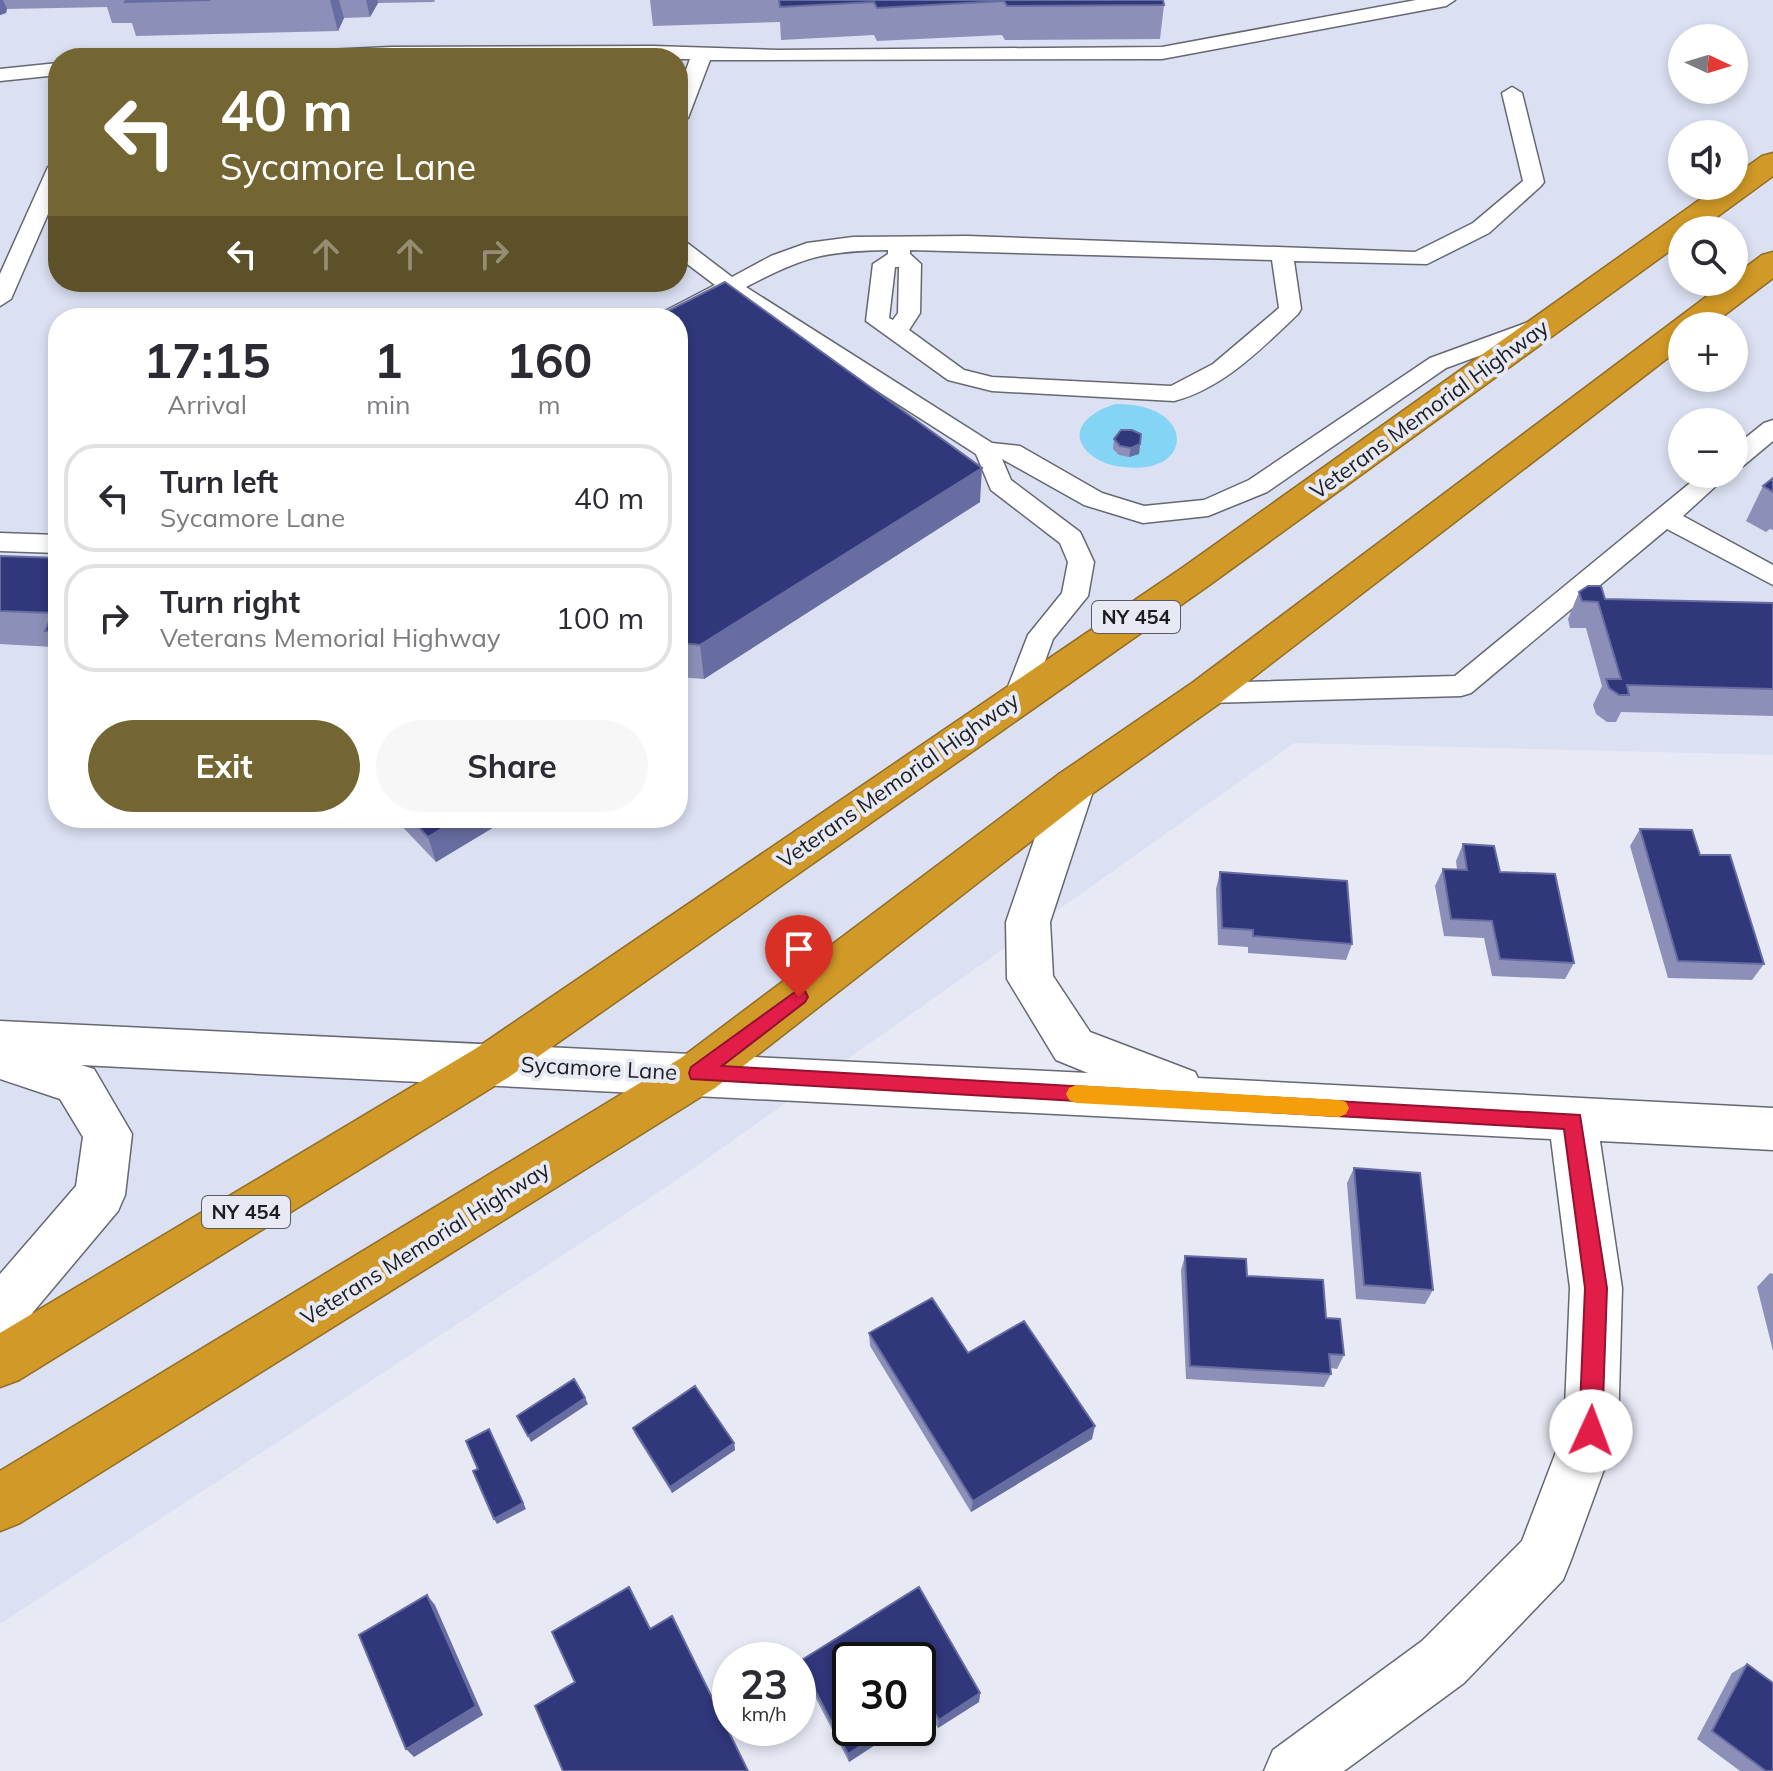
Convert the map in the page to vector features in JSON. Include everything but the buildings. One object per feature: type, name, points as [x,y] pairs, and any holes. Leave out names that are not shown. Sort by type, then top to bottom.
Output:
[{"type":"highway","name":"Veterans Memorial Highway","points":[[0,1362],[492,1063],[1195,577],[1773,162]]},
{"type":"highway","points":[[1709,312],[1769,270]]},
{"type":"highway","name":"Veterans Memorial Highway","points":[[0,1503],[698,1073],[1074,785],[1206,693],[1668,342]]},
{"type":"street","points":[[1074,785],[1028,922],[1030,979],[1073,1046],[1214,1102]]},
{"type":"street","name":"Sycamore Lane","points":[[0,1041],[698,1073],[1573,1121],[1773,1129]]},
{"type":"street","points":[[0,1059],[77,1084],[108,1134],[100,1195],[0,1313]]},
{"type":"street","points":[[1294,1771],[1443,1662],[1543,1560],[1591,1431],[1596,1288],[1573,1121]]},
{"type":"lane","points":[[688,54],[1105,56],[1174,53],[1446,0]]},
{"type":"lane","points":[[688,91],[702,54]]},
{"type":"lane","points":[[0,75],[48,70]]},
{"type":"lane","points":[[688,308],[779,261],[815,248],[899,250],[967,243],[1419,259],[1481,228],[1534,182],[1512,93]]},
{"type":"lane","points":[[0,299],[48,190]]},
{"type":"lane","points":[[899,250],[910,264],[909,313],[896,332],[956,375],[992,384],[1174,394],[1195,387],[1254,342],[1290,309],[1282,254]]},
{"type":"lane","points":[[688,255],[731,287],[986,450],[1011,452],[1093,499],[1143,515],[1208,508],[1258,486],[1438,363],[1551,321]]},
{"type":"lane","points":[[1748,449],[1773,428]]},
{"type":"lane","points":[[986,450],[1000,484],[1071,538],[1081,562],[1075,596],[1041,635],[1018,697]]},
{"type":"lane","points":[[1206,693],[1461,686],[1700,488]]},
{"type":"lane","points":[[1665,517],[1773,576]]},
{"type":"lane","points":[[0,542],[48,544]]},
{"type":"shaded area","points":[[0,0],[1773,0],[1773,755],[1294,743],[674,1182],[0,1624]]},
{"type":"water","points":[[1116,404],[1143,407],[1161,415],[1173,426],[1177,438],[1174,451],[1164,461],[1147,467],[1115,466],[1090,454],[1080,437],[1081,429],[1091,416]]},
{"type":"slow traffic","points":[[1076,1094],[1339,1108]]},
{"type":"route","points":[[799,997],[698,1073],[1573,1121],[1596,1288],[1591,1431]]}]
